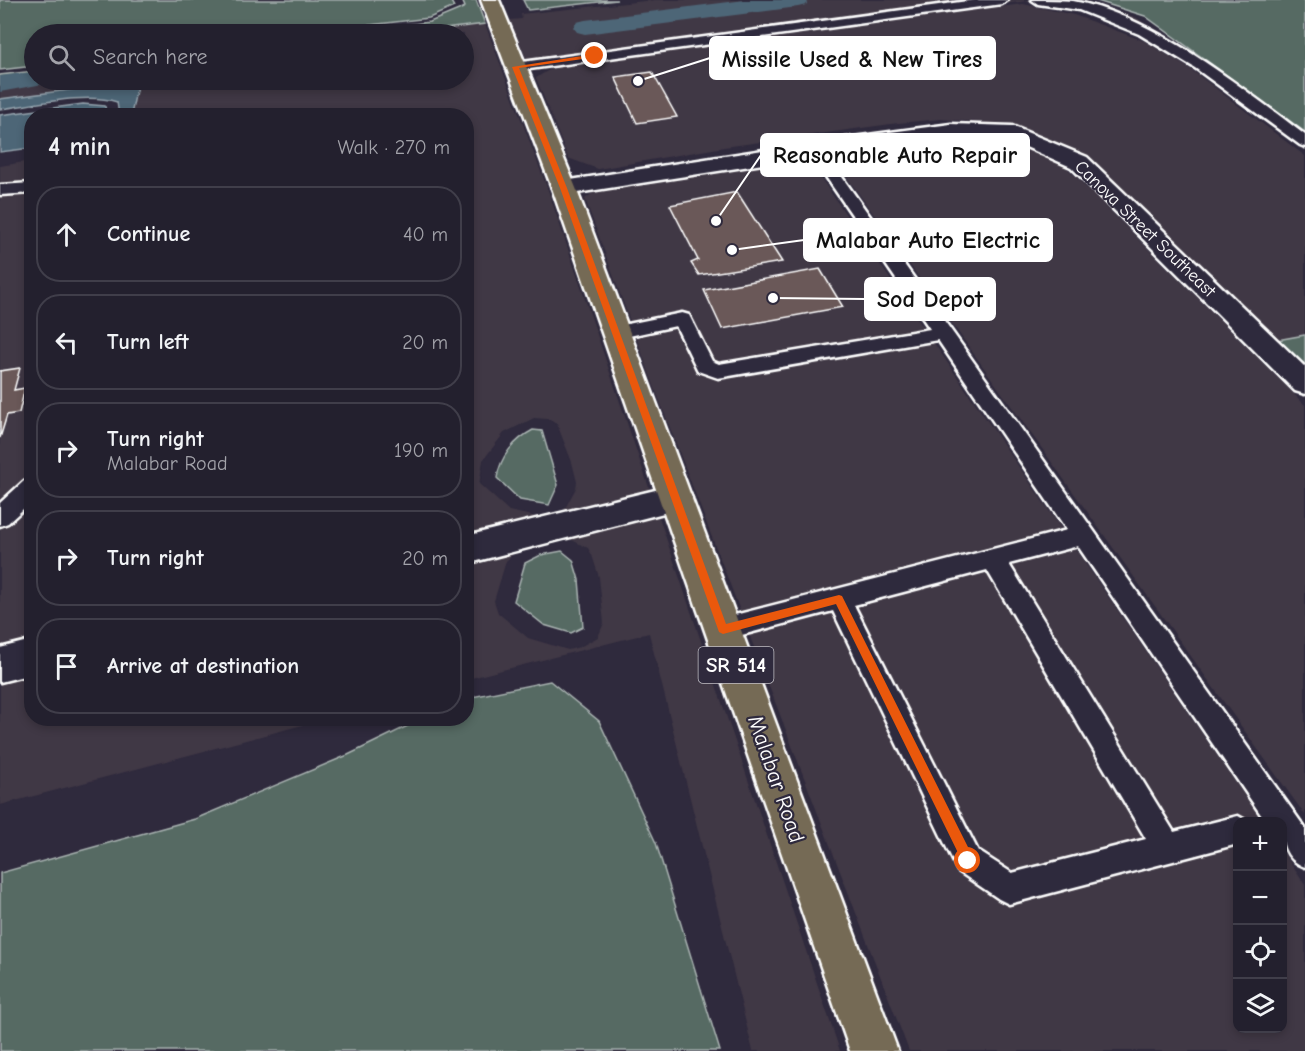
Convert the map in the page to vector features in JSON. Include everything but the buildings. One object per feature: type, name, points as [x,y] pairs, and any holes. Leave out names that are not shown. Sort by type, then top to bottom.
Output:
[{"type":"main road","name":"Malabar Road","points":[[490,0],[564,188],[874,1051]]},
{"type":"street","name":"Canova Street Southeast","points":[[564,188],[815,149],[951,131],[1012,133],[1079,162],[1305,384]]},
{"type":"street","points":[[474,548],[676,498]]},
{"type":"street","points":[[0,665],[24,659]]},
{"type":"lane","points":[[515,67],[1002,0]]},
{"type":"lane","points":[[1038,0],[1081,6],[1141,28],[1185,53],[1305,142]]},
{"type":"lane","points":[[815,149],[1085,535],[1271,817]]},
{"type":"lane","points":[[0,190],[24,188]]},
{"type":"lane","points":[[615,333],[682,319],[705,366],[718,371],[943,333]]},
{"type":"lane","points":[[0,517],[24,494]]},
{"type":"lane","points":[[723,629],[1085,535]]},
{"type":"lane","points":[[993,559],[1167,848]]},
{"type":"lane","points":[[839,599],[968,861],[1009,889],[1233,831]]},
{"type":"lane","points":[[1287,835],[1305,854]]},
{"type":"shaded area","points":[[655,0],[1083,0],[1137,18],[1305,141],[1200,67],[1151,38],[1081,12],[1027,1],[665,45],[542,66],[532,72],[510,20],[522,19],[521,14]]},
{"type":"shaded area","points":[[1023,4],[1074,15],[1144,41],[1190,69],[1305,156],[1305,372],[1090,163],[1057,144],[1010,125],[941,119],[898,123],[724,147],[598,169],[568,158],[536,78],[549,70],[564,66],[668,50]]},
{"type":"shaded area","points":[[485,24],[548,190],[840,1051],[753,1051],[649,633],[474,677],[474,108],[132,108],[136,90],[474,90],[474,25]],"holes":[[[534,418],[548,419],[557,424],[572,462],[577,482],[576,488],[563,512],[553,518],[509,511],[479,484],[483,460],[504,433]],[[566,537],[588,548],[599,577],[604,623],[598,637],[580,647],[568,650],[528,638],[498,613],[494,601],[506,561],[515,552],[540,540]]]},
{"type":"shaded area","points":[[24,83],[24,90],[69,90],[0,99],[0,85]]},
{"type":"shaded area","points":[[916,135],[995,137],[1030,147],[1054,158],[1066,167],[1305,405],[1305,815],[836,162],[842,150]]},
{"type":"shaded area","points":[[783,157],[806,162],[818,174],[1259,817],[1233,817],[1233,1033],[1287,1033],[1287,858],[1305,885],[1305,1051],[909,1051],[657,394],[585,199],[598,189]]},
{"type":"shaded area","points":[[24,162],[24,726],[299,726],[0,805],[0,166]]},
{"type":"green space","points":[[0,0],[450,0],[454,7],[429,18],[378,24],[24,24],[24,67],[0,70]]},
{"type":"green space","points":[[462,0],[476,0],[485,24],[413,24],[430,22],[465,7]]},
{"type":"green space","points":[[523,0],[617,0],[528,10]]},
{"type":"green space","points":[[1094,0],[1305,0],[1305,132],[1145,16]]},
{"type":"green space","points":[[24,72],[24,83],[0,85],[0,75]]},
{"type":"green space","points":[[1305,335],[1305,367],[1277,340]]},
{"type":"green space","points":[[533,430],[542,431],[558,485],[549,505],[520,500],[497,478],[501,463],[509,450]]},
{"type":"green space","points":[[562,551],[573,560],[579,580],[583,627],[571,633],[544,625],[514,601],[525,563],[541,555]]},
{"type":"green space","points":[[550,681],[599,721],[656,843],[720,1051],[0,1051],[0,873],[195,819],[348,755],[408,726],[474,726],[474,697]]},
{"type":"water","points":[[69,90],[136,90],[132,108],[118,108],[117,102],[90,98],[0,109],[0,99]]},
{"type":"water","points":[[83,104],[105,106],[105,108],[53,108]]},
{"type":"water","points":[[24,112],[24,149],[0,152],[0,115]]},
{"type":"waterway","points":[[585,27],[798,0]]},
{"type":"waterway","points":[[0,84],[24,80]]},
{"type":"place","name":"Missile Used & New Tires","points":[[638,81]]},
{"type":"place","name":"Reasonable Auto Repair","points":[[716,221]]},
{"type":"place","name":"Malabar Auto Electric","points":[[732,250]]},
{"type":"place","name":"Sod Depot","points":[[773,298]]},
{"type":"route","points":[[595,56],[515,67],[564,188],[723,629],[839,599],[968,861]]}]
